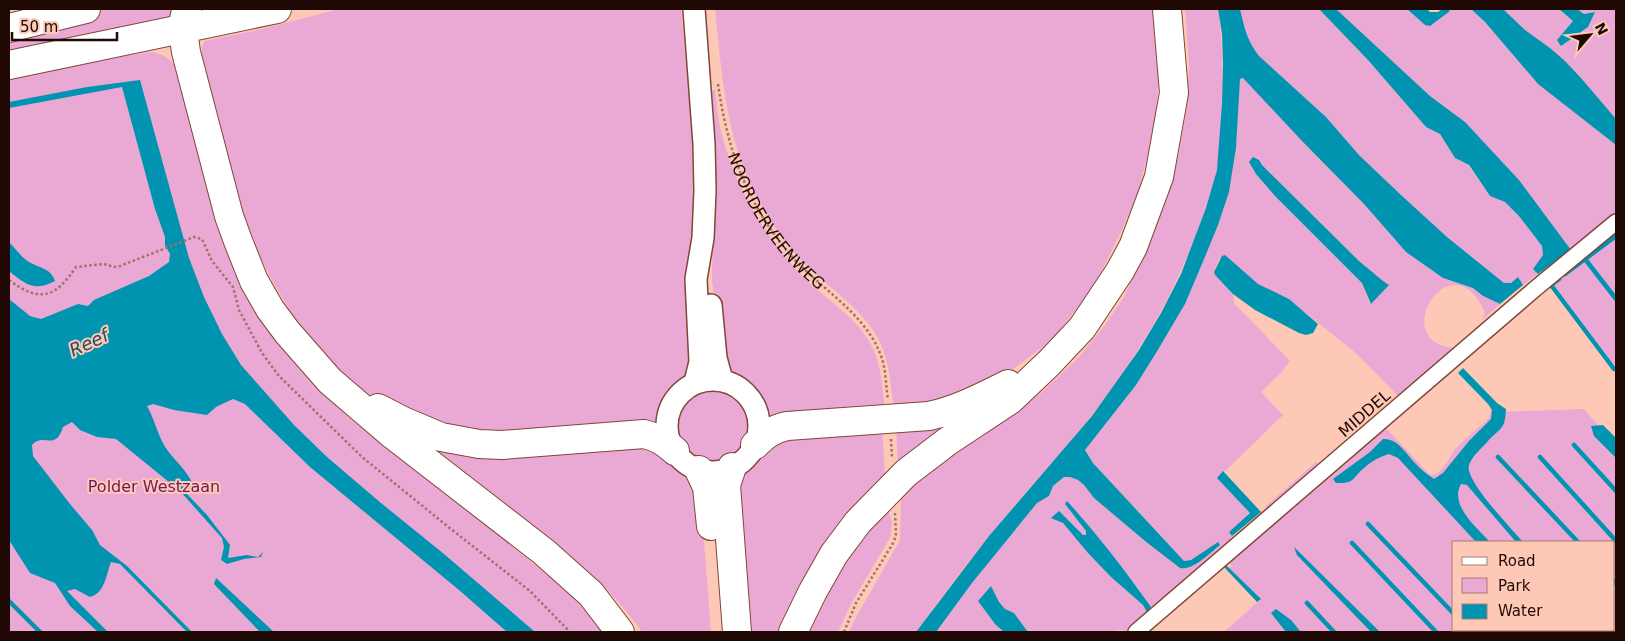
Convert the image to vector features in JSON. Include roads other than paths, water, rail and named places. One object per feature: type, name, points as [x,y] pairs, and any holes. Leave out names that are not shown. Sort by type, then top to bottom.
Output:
[{"type":"highway","points":[[9,28],[86,9]]},
{"type":"highway","points":[[9,65],[185,18],[277,9]]},
{"type":"highway","points":[[793,632],[834,554],[858,522],[906,473],[1010,400],[1049,363],[1082,328],[1115,278],[1133,247],[1159,177],[1174,93],[1166,9]]},
{"type":"highway","points":[[185,18],[186,52],[227,207],[254,281],[270,309],[330,382],[392,435],[544,552],[591,594],[620,632]]},
{"type":"highway","points":[[755,445],[766,434],[776,428],[786,426],[929,416],[947,412],[989,395],[1049,363]]},
{"type":"highway","points":[[330,382],[403,422],[441,437],[459,441],[502,445],[644,434],[663,440],[675,451]]},
{"type":"highway","points":[[732,468],[726,485],[737,632]]},
{"type":"highway","points":[[699,470],[710,499],[719,632]]},
{"type":"street","name":"NOORDERVEENWEG","points":[[694,9],[704,144],[705,191],[703,238],[696,279],[700,362],[695,382]]},
{"type":"street","name":"MIDDEL","points":[[1136,632],[1529,294],[1616,222]]},
{"type":"street","name":"NOORDERVEENWEG","points":[[703,238],[716,358],[722,380]]},
{"type":"street","points":[[710,379],[722,380],[741,389],[754,406],[758,418],[758,432],[755,445],[747,457],[732,468],[713,472],[699,470],[682,460],[675,451],[669,441],[666,424],[677,396],[695,382],[710,379]]},
{"type":"water","points":[[1218,9],[1240,9],[1249,38],[1259,56],[1326,117],[1359,155],[1447,237],[1504,283],[1511,283],[1518,277],[1523,285],[1500,304],[1483,296],[1473,288],[1443,278],[1406,252],[1364,204],[1243,78],[1240,79],[1236,148],[1229,192],[1202,264],[1185,304],[1136,385],[1085,450],[1093,463],[1184,561],[1191,560],[1218,542],[1220,545],[1196,564],[1180,568],[1094,498],[1078,480],[1064,477],[1053,486],[1049,496],[1037,503],[972,583],[936,632],[916,632],[989,536],[1092,416],[1139,350],[1181,274],[1206,208],[1217,170],[1223,64],[1222,34]]},
{"type":"water","points":[[1319,9],[1336,9],[1430,96],[1465,122],[1519,180],[1571,250],[1538,274],[1533,269],[1543,255],[1542,246],[1519,216],[1505,202],[1490,196],[1469,165],[1455,158],[1440,134],[1426,127],[1368,60]]},
{"type":"water","points":[[1407,9],[1427,9],[1430,12],[1438,12],[1442,9],[1450,11],[1430,26],[1425,25]]},
{"type":"water","points":[[1471,9],[1503,9],[1525,30],[1565,61],[1616,119],[1616,145],[1538,84],[1485,22]]},
{"type":"water","points":[[1559,9],[1577,9],[1584,14],[1595,12],[1588,27],[1561,46],[1557,40],[1573,21]]},
{"type":"water","name":"Reef","points":[[140,80],[189,258],[204,297],[222,334],[241,365],[294,425],[327,457],[535,632],[507,632],[310,467],[245,404],[233,399],[216,407],[207,415],[174,410],[153,404],[147,406],[164,445],[184,470],[194,487],[187,494],[207,515],[230,545],[228,558],[247,555],[258,557],[263,552],[261,557],[227,564],[221,560],[224,547],[222,538],[180,491],[116,439],[97,437],[80,430],[72,422],[63,427],[56,439],[41,440],[32,445],[33,456],[92,530],[100,545],[127,566],[192,632],[187,632],[120,564],[111,562],[102,588],[95,595],[90,597],[75,589],[67,591],[108,632],[98,632],[70,606],[55,583],[30,573],[9,540],[9,299],[30,316],[41,319],[78,304],[88,306],[94,300],[149,276],[169,262],[170,254],[165,245],[165,237],[155,209],[122,87],[9,108],[9,102],[87,87]]},
{"type":"water","points":[[1253,157],[1259,160],[1359,261],[1389,285],[1371,304],[1362,283],[1275,196],[1256,174],[1249,162]]},
{"type":"water","points":[[9,242],[26,260],[51,273],[55,281],[41,286],[30,285],[9,271]]},
{"type":"water","points":[[1225,255],[1258,284],[1289,299],[1318,324],[1313,333],[1306,335],[1299,333],[1255,310],[1233,294],[1214,272],[1222,256]]},
{"type":"water","points":[[1463,368],[1497,403],[1506,409],[1503,425],[1472,458],[1469,472],[1481,493],[1522,541],[1515,541],[1467,485],[1461,484],[1458,492],[1461,508],[1489,541],[1475,541],[1398,458],[1389,454],[1370,463],[1353,480],[1336,483],[1333,479],[1370,452],[1383,439],[1393,441],[1401,447],[1419,467],[1434,479],[1443,473],[1469,441],[1491,419],[1492,410],[1488,404],[1458,373]]},
{"type":"water","points":[[1603,425],[1616,438],[1616,458],[1594,436],[1591,426]]},
{"type":"water","points":[[1223,471],[1261,512],[1232,536],[1229,532],[1250,513],[1217,478]]},
{"type":"water","points":[[1067,501],[1100,539],[1141,593],[1151,607],[1147,612],[1143,605],[1111,577],[1088,553],[1063,523],[1051,518],[1059,511],[1083,535],[1086,535],[1086,531],[1065,504]]},
{"type":"water","points":[[1294,547],[1380,632],[1371,632],[1297,555]]},
{"type":"water","points":[[1226,565],[1261,599],[1257,602],[1224,567]]},
{"type":"water","points":[[216,578],[274,632],[260,632],[214,584]]},
{"type":"water","points":[[991,586],[999,602],[1005,609],[1014,613],[1028,632],[1004,632],[995,624],[978,601]]},
{"type":"water","points":[[1276,609],[1291,620],[1301,632],[1286,632],[1271,613]]},
{"type":"waterway","points":[[1565,274],[1616,236]]},
{"type":"waterway","points":[[1585,259],[1616,299]]},
{"type":"waterway","points":[[1559,279],[1551,285],[1614,369]]},
{"type":"waterway","points":[[1574,445],[1616,491]]},
{"type":"waterway","points":[[1498,457],[1577,541]]},
{"type":"waterway","points":[[1540,457],[1616,541]]},
{"type":"waterway","points":[[1368,524],[1452,612]]},
{"type":"waterway","points":[[1352,543],[1436,632]]},
{"type":"waterway","points":[[9,601],[40,632]]},
{"type":"waterway","points":[[1307,603],[1334,632]]},
{"type":"park label","name":"Polder Westzaan","points":[[154,486]]}]
